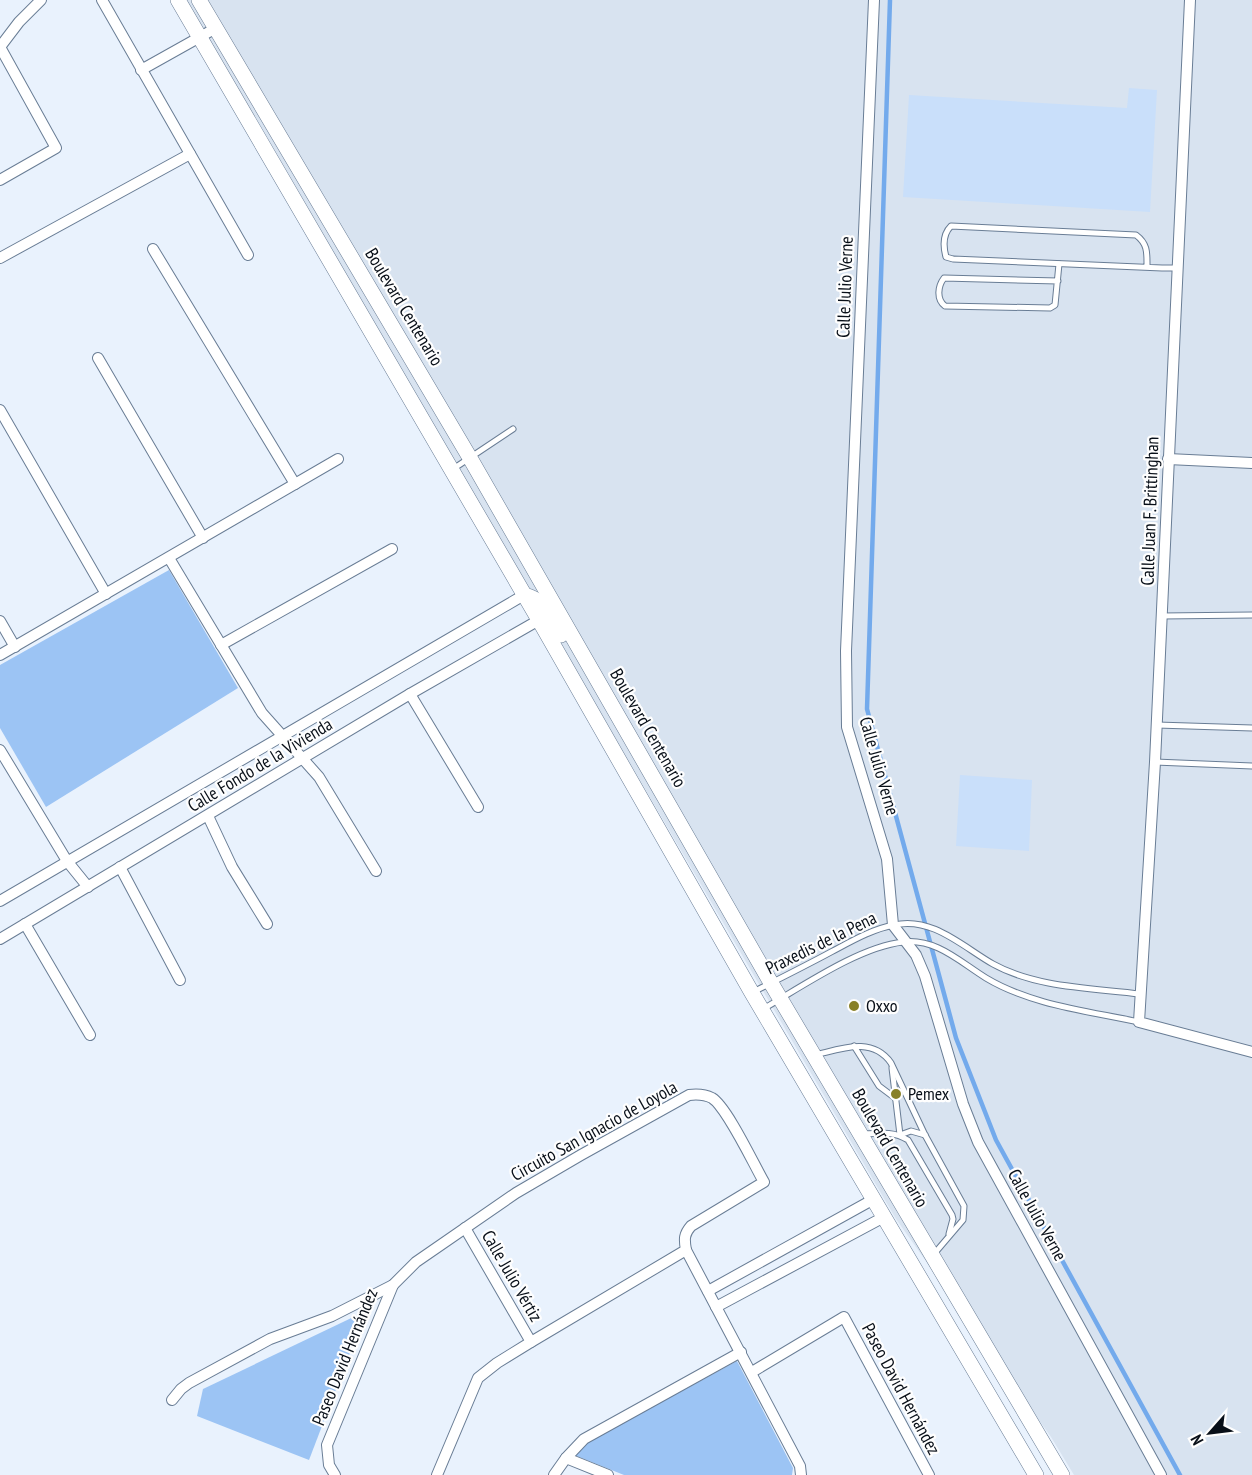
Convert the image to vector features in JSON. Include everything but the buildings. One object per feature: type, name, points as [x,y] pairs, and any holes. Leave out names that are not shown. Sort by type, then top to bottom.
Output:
[{"type":"main road","points":[[178,0],[539,620],[752,993],[1036,1475]]},
{"type":"main road","name":"Boulevard Centenario","points":[[199,0],[470,458],[780,999],[1062,1475]]},
{"type":"main road","points":[[327,256],[344,245]]},
{"type":"main road","points":[[524,595],[535,597],[541,602],[581,669],[596,676]]},
{"type":"main road","points":[[610,745],[630,734]]},
{"type":"main road","points":[[874,1199],[890,1206],[917,1247],[956,1297]]},
{"type":"main road","points":[[970,1362],[1012,1420],[1036,1432]]},
{"type":"street","points":[[0,180],[56,148],[0,47],[19,22],[41,0]]},
{"type":"street","points":[[102,0],[248,255]]},
{"type":"street","name":"Calle Julio Verne","points":[[874,0],[846,651],[847,727],[887,859],[893,925],[916,955],[925,976],[963,1104],[978,1142],[1161,1475]]},
{"type":"street","name":"Calle Juan F. Brittinghan","points":[[1139,1022],[1157,725],[1190,0]]},
{"type":"street","points":[[141,69],[216,28]]},
{"type":"street","points":[[0,258],[190,154]]},
{"type":"street","points":[[153,249],[295,484]]},
{"type":"street","points":[[98,358],[204,538]]},
{"type":"street","points":[[0,410],[106,594]]},
{"type":"street","points":[[0,655],[338,459]]},
{"type":"street","points":[[1168,459],[1252,463]]},
{"type":"street","points":[[221,645],[392,549]]},
{"type":"street","points":[[169,558],[262,713],[319,777],[376,871]]},
{"type":"street","name":"Calle Fondo de la Vivienda","points":[[0,901],[524,595]]},
{"type":"street","name":"Calle Fondo de la Vivienda","points":[[0,939],[410,694],[539,620]]},
{"type":"street","points":[[0,621],[15,647]]},
{"type":"street","points":[[410,694],[478,807]]},
{"type":"street","points":[[0,750],[5,769],[67,861],[88,886]]},
{"type":"street","points":[[208,816],[232,867],[267,924]]},
{"type":"street","points":[[120,867],[180,980]]},
{"type":"street","points":[[25,924],[90,1035]]},
{"type":"street","points":[[1139,1022],[1252,1052]]},
{"type":"street","name":"Circuito San Ignacio de Loyola","points":[[393,1285],[416,1262],[516,1193],[689,1095],[701,1094],[714,1099],[723,1110],[764,1182],[691,1226],[684,1239],[686,1250]]},
{"type":"street","points":[[708,1291],[874,1199]]},
{"type":"street","points":[[716,1307],[884,1217]]},
{"type":"street","name":"Calle Julio Vértiz","points":[[465,1227],[531,1341]]},
{"type":"street","points":[[437,1475],[478,1378],[531,1341],[686,1250],[752,1372],[800,1466],[801,1475]]},
{"type":"street","points":[[172,1400],[189,1383],[270,1339],[332,1317],[393,1285]]},
{"type":"street","name":"Paseo David Hernández","points":[[335,1475],[329,1465],[327,1445],[393,1285]]},
{"type":"street","name":"Paseo David Hernández","points":[[752,1372],[844,1317],[929,1475]]},
{"type":"street","points":[[554,1475],[584,1439],[741,1352]]},
{"type":"street","points":[[566,1458],[608,1475]]},
{"type":"lane","points":[[1147,267],[1147,247],[1144,241],[1136,235],[957,226],[951,226],[946,231],[944,247],[946,257],[1059,264],[1147,267],[1177,268]]},
{"type":"lane","points":[[1058,281],[944,278],[940,284],[939,296],[941,303],[945,306],[1050,308],[1055,305],[1057,298],[1058,281],[1059,264]]},
{"type":"lane","points":[[451,470],[513,429]]},
{"type":"lane","points":[[1162,616],[1252,615]]},
{"type":"lane","points":[[1157,725],[1252,728]]},
{"type":"lane","points":[[1155,762],[1252,766]]},
{"type":"lane","name":"Praxedis de la Pena","points":[[752,993],[855,940],[893,925],[914,925],[939,931],[952,937],[991,963],[1015,974],[1055,983],[1141,994]]},
{"type":"lane","name":"Praxedis de la Pena","points":[[762,1009],[862,953],[883,945],[906,941],[950,953],[985,977],[1014,993],[1139,1022]]},
{"type":"lane","points":[[854,1046],[879,1086],[895,1098]]},
{"type":"lane","points":[[813,1055],[854,1046],[868,1046],[886,1055],[891,1063],[925,1135],[964,1206],[963,1220],[932,1257]]},
{"type":"lane","points":[[891,1063],[900,1135]]},
{"type":"lane","points":[[859,1134],[900,1135],[911,1131],[925,1135]]},
{"type":"lane","points":[[900,1135],[908,1140],[954,1219],[947,1239]]},
{"type":"shaded area","points":[[185,0],[1252,0],[1252,1475],[1074,1475],[1051,1437],[896,1219]]},
{"type":"shaded area","points":[[169,570],[238,688],[46,807],[0,728],[0,665]]},
{"type":"shaded area","points":[[366,1311],[309,1460],[197,1416],[203,1389]]},
{"type":"shaded area","points":[[737,1361],[793,1468],[792,1475],[624,1475],[574,1455],[588,1442]]},
{"type":"waterway","points":[[890,0],[867,709],[956,1038],[996,1140],[1180,1475]]},
{"type":"place","name":"Oxxo","points":[[854,1006]]},
{"type":"place","name":"Pemex","points":[[896,1094]]}]
